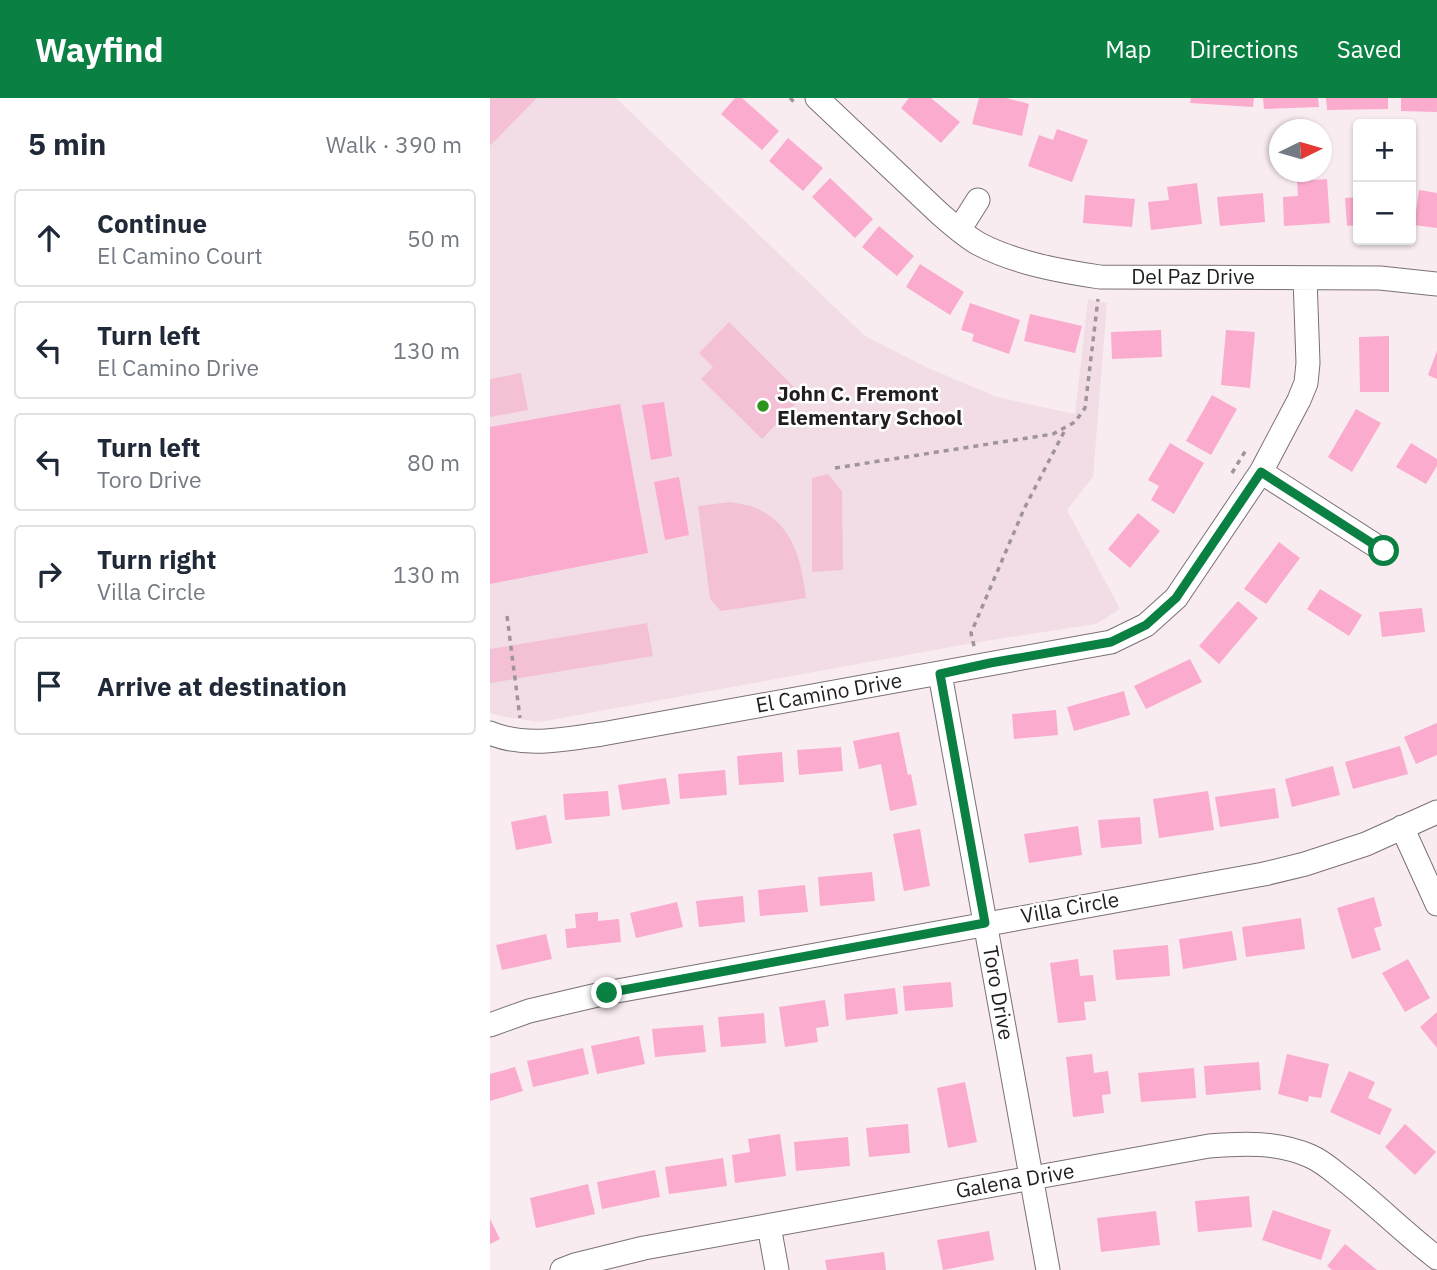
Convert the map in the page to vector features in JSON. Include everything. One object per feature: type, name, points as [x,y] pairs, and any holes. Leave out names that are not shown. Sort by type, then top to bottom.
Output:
[{"type":"street","name":"Del Paz Drive","points":[[817,98],[959,230],[978,243],[1034,264],[1100,277],[1380,278],[1437,284]]},
{"type":"street","points":[[959,230],[978,200]]},
{"type":"street","name":"El Camino Drive","points":[[490,733],[518,741],[548,741],[615,732],[1111,642],[1146,625],[1176,598],[1261,472],[1299,401],[1306,383],[1308,363],[1305,278]]},
{"type":"street","points":[[1261,472],[1384,551]]},
{"type":"street","name":"Toro Drive","points":[[940,674],[1048,1270]]},
{"type":"street","name":"Villa Circle","points":[[490,1025],[528,1011],[607,993],[1295,867],[1366,844],[1437,812]]},
{"type":"street","points":[[1402,827],[1437,904]]},
{"type":"street","name":"Galena Drive","points":[[562,1270],[644,1248],[1236,1143],[1284,1148],[1312,1157],[1355,1188],[1437,1258]]},
{"type":"street","points":[[769,1226],[777,1270]]},
{"type":"path","points":[[835,468],[1054,434],[1075,422],[1085,408],[1098,296]]},
{"type":"path","points":[[974,646],[971,633],[1024,509],[1066,427]]},
{"type":"path","points":[[1227,482],[1247,449]]},
{"type":"path","points":[[507,616],[520,723]]},
{"type":"shaded area","points":[[490,98],[537,98],[490,146]]},
{"type":"shaded area","name":"John C. Fremont Elementary School","points":[[537,98],[616,98],[865,336],[928,368],[997,397],[1075,414],[1088,299],[1107,303],[1093,477],[1067,510],[1120,609],[1096,624],[973,643],[540,722],[490,713],[490,146]]},
{"type":"shaded area","points":[[729,322],[803,396],[762,439],[701,379],[713,367],[699,353]]},
{"type":"shaded area","points":[[521,373],[528,410],[490,417],[490,379]]},
{"type":"shaded area","points":[[828,474],[842,491],[843,570],[812,572],[812,478]]},
{"type":"shaded area","points":[[731,502],[758,509],[770,516],[788,535],[802,571],[806,598],[721,611],[710,599],[698,506]]},
{"type":"shaded area","points":[[647,623],[653,656],[490,683],[490,649]]},
{"type":"building","points":[[735,98],[742,98],[779,131],[762,150],[721,114]]},
{"type":"building","points":[[909,98],[931,98],[960,122],[941,143],[901,108]]},
{"type":"building","points":[[979,98],[1006,98],[1029,104],[1022,136],[972,124]]},
{"type":"building","points":[[1191,98],[1254,98],[1253,107],[1190,103]]},
{"type":"building","points":[[1263,98],[1318,98],[1319,107],[1264,109]]},
{"type":"building","points":[[1326,98],[1388,98],[1388,109],[1327,110]]},
{"type":"building","points":[[1401,98],[1437,98],[1437,112],[1401,111]]},
{"type":"building","points":[[1057,129],[1088,140],[1072,182],[1028,166],[1039,135],[1053,140]]},
{"type":"building","points":[[788,138],[823,168],[803,191],[769,161]]},
{"type":"building","points":[[830,178],[873,219],[855,238],[812,197]]},
{"type":"building","points":[[1297,182],[1327,182],[1330,223],[1284,226],[1283,197],[1298,196]]},
{"type":"building","points":[[1197,183],[1202,224],[1151,230],[1148,202],[1169,200],[1167,187]]},
{"type":"building","points":[[1419,190],[1437,193],[1437,228],[1416,225]]},
{"type":"building","points":[[1263,193],[1265,222],[1220,226],[1217,197]]},
{"type":"building","points":[[1085,195],[1135,199],[1132,227],[1083,223]]},
{"type":"building","points":[[1353,197],[1353,225],[1347,226],[1345,198]]},
{"type":"building","points":[[879,226],[914,256],[897,276],[862,247]]},
{"type":"building","points":[[920,264],[964,292],[950,315],[906,287]]},
{"type":"building","points":[[970,303],[1020,320],[1009,354],[972,341],[974,334],[961,330]]},
{"type":"building","points":[[1030,314],[1082,326],[1075,353],[1024,341]]},
{"type":"building","points":[[1161,330],[1162,357],[1112,359],[1111,332]]},
{"type":"building","points":[[1226,330],[1255,332],[1250,388],[1221,385]]},
{"type":"building","points":[[1389,336],[1389,392],[1360,392],[1359,337]]},
{"type":"building","points":[[1437,351],[1437,379],[1428,375]]},
{"type":"building","points":[[1212,395],[1237,409],[1211,455],[1186,441]]},
{"type":"building","points":[[664,402],[672,456],[651,460],[642,405]]},
{"type":"building","points":[[620,404],[648,553],[490,584],[490,427]]},
{"type":"building","points":[[1356,409],[1381,423],[1352,472],[1328,457]]},
{"type":"building","points":[[1170,443],[1204,463],[1174,514],[1151,500],[1159,486],[1148,480]]},
{"type":"building","points":[[1411,443],[1437,459],[1437,466],[1426,484],[1396,467]]},
{"type":"building","points":[[679,477],[689,535],[665,540],[654,482]]},
{"type":"building","points":[[1138,513],[1160,531],[1130,568],[1108,549]]},
{"type":"building","points":[[1279,542],[1300,558],[1266,604],[1244,589]]},
{"type":"building","points":[[1320,589],[1362,615],[1349,636],[1307,609]]},
{"type":"building","points":[[1238,601],[1258,618],[1219,664],[1199,646]]},
{"type":"building","points":[[1422,608],[1425,632],[1382,637],[1379,612]]},
{"type":"building","points":[[1190,659],[1202,682],[1146,709],[1134,686]]},
{"type":"building","points":[[1124,691],[1130,715],[1074,731],[1067,707]]},
{"type":"building","points":[[1056,710],[1058,735],[1014,739],[1012,714]]},
{"type":"building","points":[[1437,723],[1437,755],[1416,764],[1404,737]]},
{"type":"building","points":[[899,732],[917,805],[890,811],[881,764],[859,769],[853,741]]},
{"type":"building","points":[[1400,746],[1408,774],[1353,789],[1345,762]]},
{"type":"building","points":[[841,747],[843,771],[799,775],[797,750]]},
{"type":"building","points":[[782,752],[784,782],[739,785],[737,756]]},
{"type":"building","points":[[1333,766],[1340,795],[1292,807],[1285,779]]},
{"type":"building","points":[[725,770],[727,795],[680,799],[678,774]]},
{"type":"building","points":[[666,778],[670,804],[622,810],[618,785]]},
{"type":"building","points":[[1275,788],[1279,818],[1220,827],[1215,797]]},
{"type":"building","points":[[608,791],[610,816],[565,820],[563,794]]},
{"type":"building","points":[[1208,791],[1214,830],[1159,838],[1153,799]]},
{"type":"building","points":[[546,815],[552,843],[516,850],[511,822]]},
{"type":"building","points":[[1140,817],[1142,844],[1101,848],[1098,820]]},
{"type":"building","points":[[1078,826],[1082,855],[1029,863],[1024,834]]},
{"type":"building","points":[[920,829],[930,886],[904,891],[893,834]]},
{"type":"building","points":[[872,872],[875,901],[820,906],[818,877]]},
{"type":"building","points":[[805,885],[808,912],[760,916],[758,890]]},
{"type":"building","points":[[743,896],[745,922],[699,927],[696,901]]},
{"type":"building","points":[[1374,897],[1382,926],[1374,928],[1381,950],[1352,959],[1337,908]]},
{"type":"building","points":[[677,902],[683,927],[636,938],[630,913]]},
{"type":"building","points":[[598,912],[598,921],[619,919],[621,942],[567,948],[565,929],[576,928],[575,914]]},
{"type":"building","points":[[1301,918],[1305,949],[1246,957],[1242,927]]},
{"type":"building","points":[[1232,931],[1237,960],[1183,969],[1179,939]]},
{"type":"building","points":[[546,934],[552,959],[502,970],[496,945]]},
{"type":"building","points":[[1168,945],[1170,976],[1116,980],[1113,950]]},
{"type":"building","points":[[1078,959],[1080,976],[1093,975],[1096,1001],[1084,1002],[1086,1020],[1058,1023],[1050,963]]},
{"type":"building","points":[[1408,959],[1430,998],[1405,1012],[1382,973]]},
{"type":"building","points":[[951,982],[953,1007],[905,1011],[903,986]]},
{"type":"building","points":[[895,988],[898,1014],[846,1020],[844,994]]},
{"type":"building","points":[[825,1000],[829,1026],[816,1028],[818,1042],[785,1047],[779,1007]]},
{"type":"building","points":[[1437,1012],[1437,1048],[1420,1027]]},
{"type":"building","points":[[764,1013],[766,1043],[721,1047],[718,1017]]},
{"type":"building","points":[[703,1025],[706,1052],[655,1057],[652,1029]]},
{"type":"building","points":[[639,1036],[645,1064],[597,1074],[591,1046]]},
{"type":"building","points":[[583,1048],[589,1074],[533,1087],[527,1061]]},
{"type":"building","points":[[1092,1054],[1094,1073],[1108,1071],[1111,1094],[1102,1095],[1104,1113],[1073,1117],[1066,1057]]},
{"type":"building","points":[[1287,1054],[1329,1064],[1321,1098],[1309,1096],[1308,1102],[1278,1094]]},
{"type":"building","points":[[1259,1062],[1261,1090],[1206,1095],[1204,1066]]},
{"type":"building","points":[[515,1067],[523,1091],[490,1101],[490,1074]]},
{"type":"building","points":[[1194,1068],[1196,1098],[1141,1102],[1138,1073]]},
{"type":"building","points":[[1349,1071],[1375,1082],[1368,1098],[1392,1109],[1380,1135],[1330,1112]]},
{"type":"building","points":[[965,1082],[977,1142],[948,1148],[937,1088]]},
{"type":"building","points":[[908,1124],[910,1153],[869,1157],[866,1128]]},
{"type":"building","points":[[1405,1124],[1436,1152],[1415,1175],[1385,1147]]},
{"type":"building","points":[[780,1134],[786,1176],[735,1183],[732,1155],[750,1152],[748,1139]]},
{"type":"building","points":[[848,1137],[850,1166],[796,1171],[794,1142]]},
{"type":"building","points":[[723,1158],[727,1186],[669,1194],[665,1167]]},
{"type":"building","points":[[655,1170],[660,1197],[602,1209],[597,1182]]},
{"type":"building","points":[[588,1184],[595,1214],[536,1228],[530,1198]]},
{"type":"building","points":[[1249,1196],[1252,1227],[1198,1232],[1195,1201]]},
{"type":"building","points":[[1273,1210],[1331,1230],[1321,1260],[1262,1240]]},
{"type":"building","points":[[1156,1211],[1160,1245],[1101,1252],[1097,1218]]},
{"type":"building","points":[[490,1219],[500,1239],[490,1244]]},
{"type":"building","points":[[989,1231],[994,1260],[943,1270],[937,1240]]},
{"type":"building","points":[[1345,1244],[1377,1270],[1332,1270],[1327,1266]]},
{"type":"building","points":[[884,1252],[886,1270],[827,1270],[825,1260]]},
{"type":"place","name":"John C. Fremont Elementary School","points":[[763,406]]},
{"type":"route","points":[[607,993],[985,923],[940,674],[1111,642],[1146,625],[1176,598],[1261,472],[1384,551]]}]
